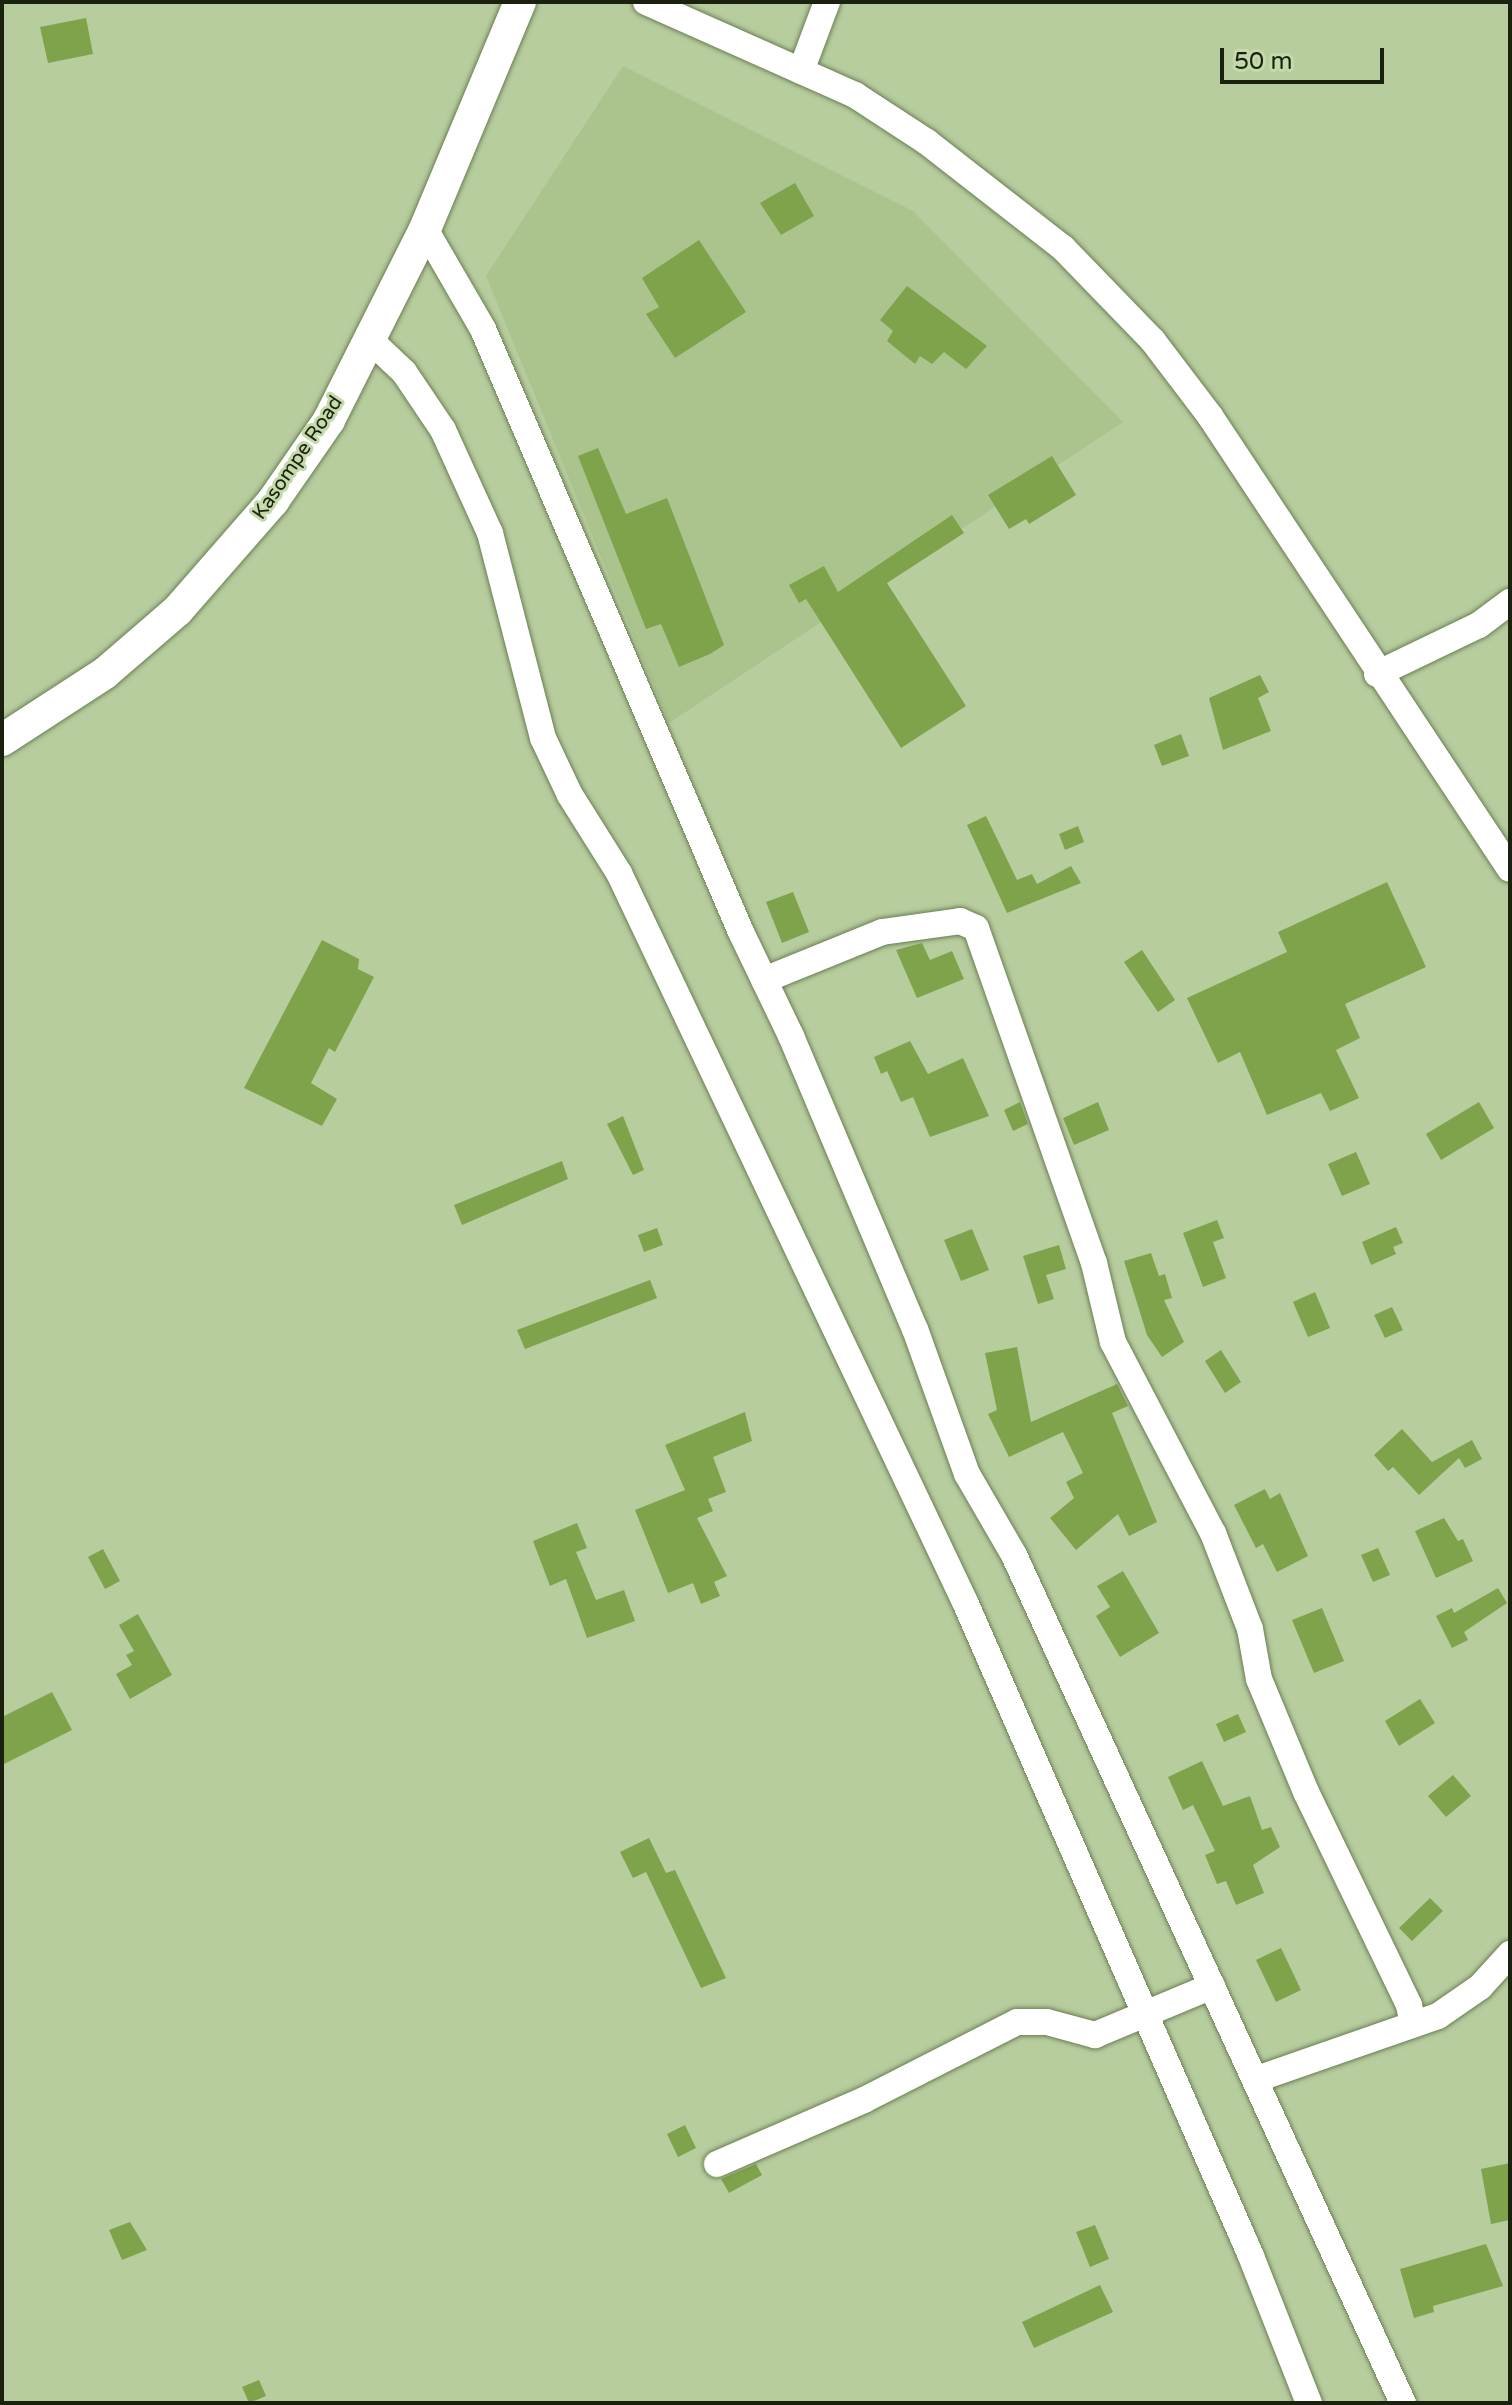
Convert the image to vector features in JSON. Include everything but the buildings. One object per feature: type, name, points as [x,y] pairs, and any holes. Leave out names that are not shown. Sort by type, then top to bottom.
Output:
[{"type":"street","name":"Kasompe Road","points":[[2,740],[105,673],[178,610],[273,501],[329,420],[425,229],[520,2]]},
{"type":"street","points":[[646,2],[855,95],[927,142],[1063,248],[1153,341],[1210,416],[1377,674],[1510,869]]},
{"type":"street","points":[[801,71],[827,2]]},
{"type":"street","points":[[425,229],[483,329],[888,1261],[967,1474],[1014,1555],[1403,2403]]},
{"type":"street","points":[[369,339],[404,372],[443,430],[467,482],[490,533],[543,738],[570,795],[619,873],[965,1602],[1146,2014],[1309,2403]]},
{"type":"street","points":[[1377,674],[1479,625],[1510,602]]},
{"type":"street","points":[[764,980],[882,932],[960,921],[976,928],[1094,1263],[1113,1342],[1213,1533],[1250,1629],[1259,1679],[1331,1846],[1409,2005],[1413,2025]]},
{"type":"street","points":[[1257,2079],[1438,2016],[1480,1987],[1510,1954]]},
{"type":"street","points":[[717,2164],[864,2100],[1017,2022],[1047,2022],[1095,2035],[1212,1986]]},
{"type":"shaded area","points":[[623,66],[913,211],[1123,422],[669,723],[486,276]]}]
